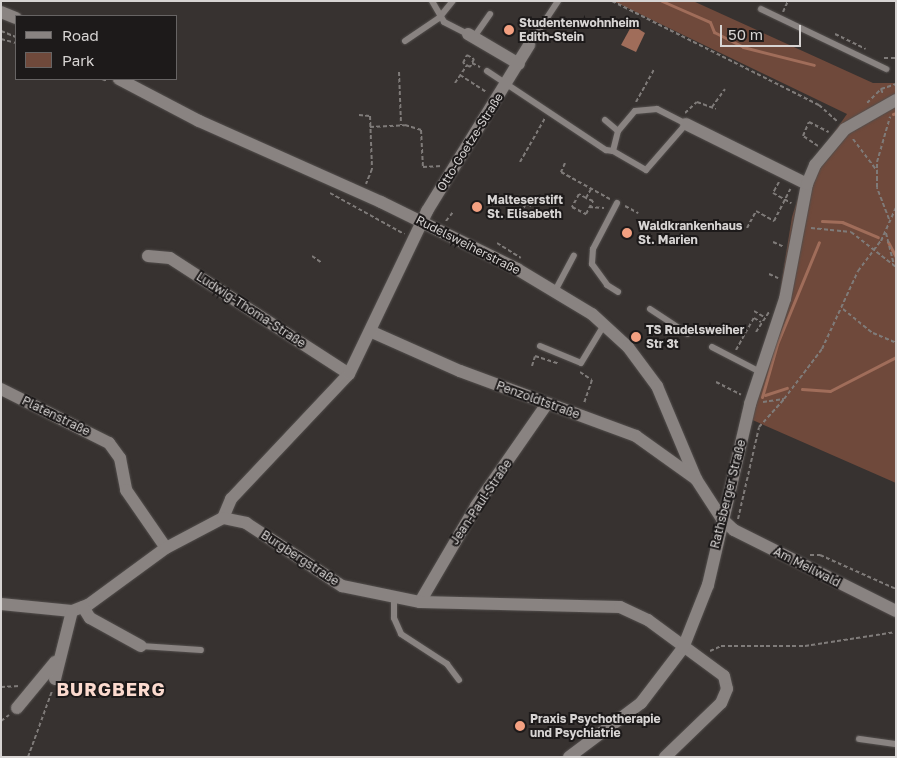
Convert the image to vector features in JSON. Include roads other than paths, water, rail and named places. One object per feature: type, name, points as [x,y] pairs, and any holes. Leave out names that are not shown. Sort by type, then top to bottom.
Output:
[{"type":"street","points":[[1,12],[15,18]]},
{"type":"street","points":[[471,35],[519,64]]},
{"type":"street","name":"Otto-Goetze-Straße","points":[[422,222],[454,165],[519,64],[529,45]]},
{"type":"street","name":"Rudelsweiherstraße","points":[[121,80],[178,111],[362,193],[422,222],[555,291],[604,325],[628,347],[657,386],[696,478],[722,519]]},
{"type":"street","name":"Rathsberger Straße","points":[[568,757],[641,703],[683,648],[701,610],[748,400],[760,372],[785,299],[800,207],[801,182],[827,150],[844,124],[891,101]]},
{"type":"street","points":[[683,123],[801,182]]},
{"type":"street","points":[[17,708],[57,660],[77,609],[166,548],[223,518],[230,499],[349,374],[372,332],[422,222]]},
{"type":"street","name":"Ludwig-Thoma-Straße","points":[[148,256],[170,258],[349,374]]},
{"type":"street","name":"Penzoldtstraße","points":[[372,332],[547,404],[636,436],[696,478]]},
{"type":"street","name":"Platenstraße","points":[[1,389],[109,443],[120,458],[133,503],[166,548]]},
{"type":"street","name":"Jean-Paul-Straße","points":[[420,602],[476,506],[547,404]]},
{"type":"street","name":"Burgbergstraße","points":[[223,518],[246,523],[342,586],[420,602],[620,607],[648,620],[683,648],[718,668],[727,689],[720,703],[665,757]]},
{"type":"street","name":"Am Meilwald","points":[[722,519],[734,530],[896,611]]},
{"type":"street","points":[[1,604],[77,609],[140,646]]},
{"type":"street","points":[[55,679],[57,660]]},
{"type":"lane","points":[[432,1],[439,18],[471,35],[490,14]]},
{"type":"lane","points":[[405,41],[439,18],[453,1]]},
{"type":"lane","points":[[529,45],[558,1]]},
{"type":"lane","points":[[761,9],[886,69]]},
{"type":"lane","points":[[487,71],[559,119],[613,151],[646,170],[683,123],[657,109],[635,111],[618,131],[613,151]]},
{"type":"lane","points":[[605,120],[618,131]]},
{"type":"lane","points":[[616,204],[593,249],[592,264],[607,285],[618,292]]},
{"type":"lane","points":[[555,291],[574,256]]},
{"type":"lane","points":[[650,309],[688,334]]},
{"type":"lane","points":[[540,346],[581,363],[604,325]]},
{"type":"lane","points":[[712,347],[760,372]]},
{"type":"lane","points":[[394,597],[394,618],[401,634],[447,664],[459,680]]},
{"type":"lane","points":[[140,646],[201,650]]},
{"type":"lane","points":[[859,739],[896,744]]},
{"type":"waterway","points":[[662,1],[710,22],[714,32],[743,47],[814,65]]},
{"type":"waterway","points":[[822,221],[842,222],[878,237]]},
{"type":"waterway","points":[[762,397],[777,344],[819,242]]},
{"type":"waterway","points":[[888,242],[896,257]]},
{"type":"waterway","points":[[802,389],[830,391],[896,357]]},
{"type":"waterway","points":[[765,395],[787,388]]},
{"type":"place","name":"Studentenwohnheim Edith-Stein","points":[[509,30]]},
{"type":"place","name":"Malteserstift St. Elisabeth","points":[[477,207]]},
{"type":"place","name":"Waldkrankenhaus St. Marien","points":[[627,233]]},
{"type":"place","name":"TS Rudelsweiher Str 3t","points":[[636,337]]},
{"type":"place","name":"Praxis Psychotherapie und Psychiatrie","points":[[520,726]]},
{"type":"district","name":"BURGBERG","points":[[111,689]]}]
